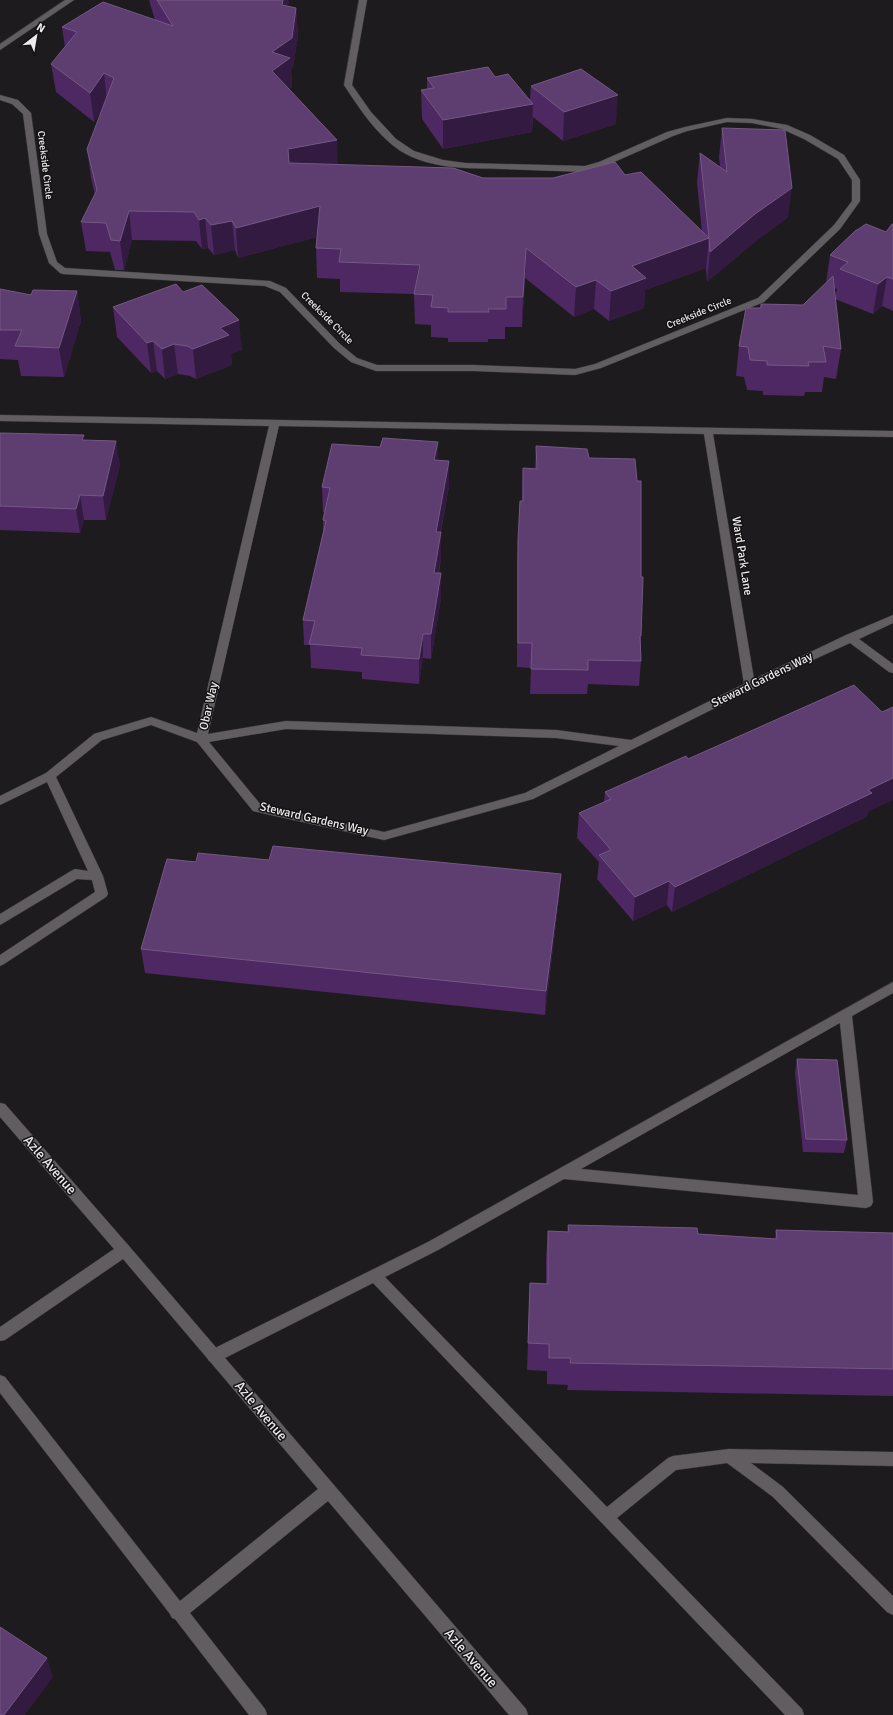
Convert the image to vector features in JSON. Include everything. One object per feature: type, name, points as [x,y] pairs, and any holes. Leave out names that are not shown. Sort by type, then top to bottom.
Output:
[{"type":"main road","points":[[0,48],[70,0]]},
{"type":"main road","name":"Creekside Circle","points":[[0,97],[15,102],[28,113],[43,234],[53,263],[63,271],[267,284],[283,290],[337,346],[354,360],[376,368],[474,368],[575,372],[598,366],[760,300],[837,227],[856,201],[856,180],[840,156],[801,134],[784,127],[752,121],[727,120],[685,129],[670,134],[602,164],[586,169],[451,164],[428,161],[410,153],[398,144],[360,104],[348,85],[363,0]]},
{"type":"main road","points":[[0,418],[893,434]]},
{"type":"main road","name":"Obar Way","points":[[0,801],[50,776],[98,737],[151,721],[201,739],[275,423]]},
{"type":"main road","name":"Ward Park Lane","points":[[708,430],[750,686]]},
{"type":"main road","name":"Steward Gardens Way","points":[[201,739],[256,808],[384,836],[529,796],[750,686],[893,619]]},
{"type":"main road","points":[[850,638],[893,669]]},
{"type":"main road","points":[[201,739],[286,725],[556,734],[632,744]]},
{"type":"main road","points":[[0,961],[102,894],[97,876],[50,776]]},
{"type":"main road","points":[[0,920],[75,874],[97,876]]},
{"type":"main road","points":[[214,1356],[433,1246],[893,987]]},
{"type":"main road","points":[[562,1173],[866,1202],[844,1014]]},
{"type":"main road","name":"Azle Avenue","points":[[0,1108],[124,1250],[520,1715]]},
{"type":"main road","points":[[0,1335],[124,1250]]},
{"type":"main road","points":[[374,1276],[796,1715]]},
{"type":"main road","points":[[0,1382],[178,1613],[259,1715]]},
{"type":"main road","points":[[606,1517],[673,1463],[729,1456],[893,1459]]},
{"type":"main road","points":[[729,1456],[778,1492],[893,1607]]},
{"type":"main road","points":[[178,1613],[328,1491]]},
{"type":"building","points":[[157,0],[283,0],[282,5],[296,8],[292,38],[272,52],[290,58],[272,71],[337,140],[288,149],[289,163],[453,168],[483,178],[553,178],[615,162],[625,175],[641,172],[709,238],[632,266],[646,278],[611,291],[596,280],[576,287],[526,248],[523,297],[506,297],[506,309],[488,309],[489,312],[448,312],[448,308],[431,307],[433,295],[414,294],[420,265],[339,262],[341,249],[316,248],[320,206],[236,228],[232,221],[211,225],[205,218],[199,220],[194,212],[129,211],[120,241],[111,240],[106,223],[81,222],[97,190],[87,149],[114,78],[104,73],[90,93],[51,64],[77,32],[62,27],[103,2],[173,26]]},
{"type":"building","points":[[488,67],[495,77],[508,74],[533,104],[443,120],[421,90],[434,88],[427,78]]},
{"type":"building","points":[[581,69],[618,95],[564,112],[531,86]]},
{"type":"building","points":[[722,128],[785,130],[792,188],[755,214],[710,252],[700,153],[727,172]]},
{"type":"building","points":[[866,224],[886,232],[893,224],[893,279],[887,277],[878,284],[840,269],[848,262],[830,255],[856,230]]},
{"type":"building","points":[[833,276],[841,349],[823,346],[826,362],[808,362],[809,366],[767,365],[767,361],[750,360],[748,347],[739,346],[746,308],[761,308],[761,304],[803,305]]},
{"type":"building","points":[[176,284],[183,292],[202,285],[239,320],[220,328],[229,335],[193,349],[187,346],[174,344],[162,349],[153,341],[147,343],[113,307]]},
{"type":"building","points":[[0,289],[31,295],[33,290],[77,291],[59,348],[15,346],[22,330],[0,330]]},
{"type":"building","points":[[0,433],[84,435],[82,440],[116,441],[103,496],[80,495],[76,509],[0,506]]},
{"type":"building","points":[[383,438],[438,442],[434,460],[449,461],[436,532],[441,532],[434,573],[441,573],[431,634],[423,634],[419,659],[361,655],[362,648],[309,644],[315,621],[303,620],[326,521],[323,520],[330,488],[322,487],[332,444],[380,447]]},
{"type":"building","points":[[536,446],[587,449],[589,458],[635,459],[637,481],[641,481],[641,577],[643,577],[640,636],[641,661],[588,660],[588,670],[531,669],[532,643],[518,643],[518,540],[520,501],[523,501],[523,468],[537,469]]},
{"type":"building","points":[[854,685],[882,712],[893,707],[893,778],[868,790],[872,793],[675,887],[669,881],[635,897],[599,855],[611,850],[579,813],[611,799],[605,792],[686,756],[688,759]]},
{"type":"building","points":[[273,846],[561,874],[546,991],[141,949],[167,859],[196,862],[198,853],[269,860]]},
{"type":"building","points":[[797,1059],[837,1060],[847,1140],[806,1139]]},
{"type":"building","points":[[568,1225],[697,1228],[698,1234],[777,1239],[776,1230],[893,1233],[893,1369],[570,1363],[571,1358],[549,1358],[549,1344],[528,1343],[530,1283],[548,1284],[548,1231],[569,1232]]},
{"type":"building","points":[[0,1627],[47,1658],[4,1715],[0,1715]]}]
